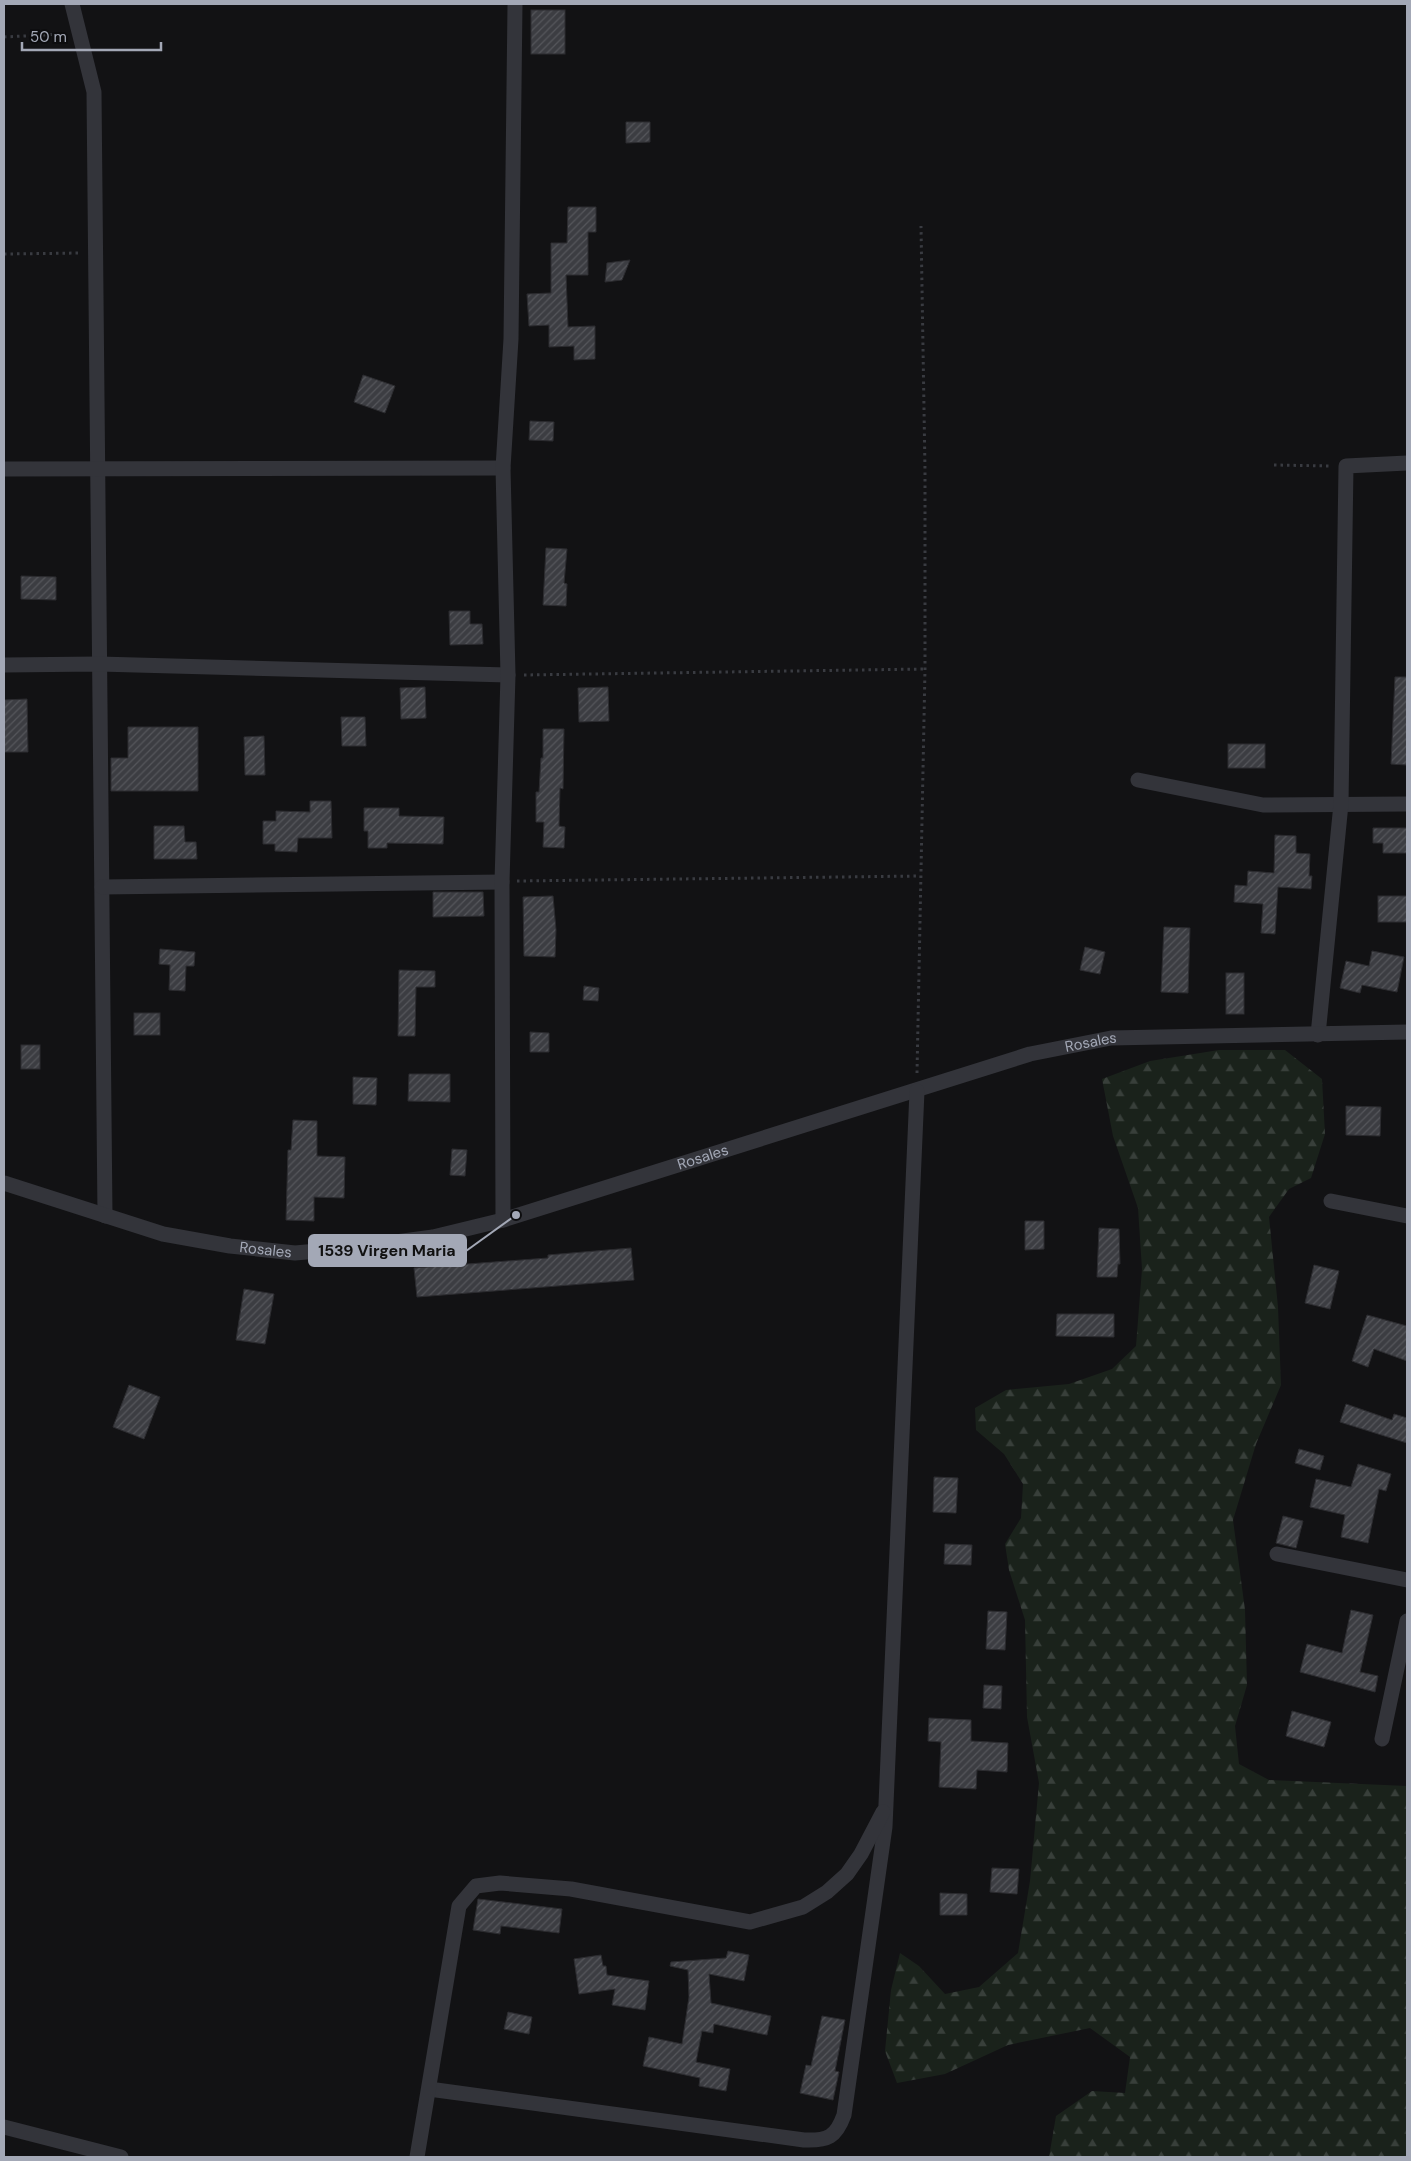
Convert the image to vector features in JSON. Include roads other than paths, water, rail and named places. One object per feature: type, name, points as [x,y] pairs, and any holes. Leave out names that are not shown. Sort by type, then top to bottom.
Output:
[{"type":"street","points":[[72,4],[94,92],[105,1216]]},
{"type":"street","points":[[503,1220],[502,882],[508,675],[504,468],[511,339],[515,4]]},
{"type":"street","points":[[1318,1035],[1341,804],[1346,466],[1407,463]]},
{"type":"street","points":[[4,469],[504,468]]},
{"type":"street","points":[[4,665],[99,664],[508,675]]},
{"type":"street","points":[[1138,780],[1263,805],[1407,804]]},
{"type":"street","points":[[102,888],[502,882]]},
{"type":"street","name":"Rosales","points":[[4,1183],[163,1234],[230,1246],[295,1253],[351,1248],[433,1237],[503,1220],[1030,1054],[1111,1038],[1407,1032]]},
{"type":"street","points":[[429,2089],[804,2140],[818,2141],[829,2138],[839,2129],[844,2115],[885,1827],[917,1091]]},
{"type":"street","points":[[1331,1201],[1407,1216]]},
{"type":"street","points":[[1277,1554],[1407,1580]]},
{"type":"street","points":[[1382,1739],[1407,1621]]},
{"type":"street","points":[[417,2157],[459,1906],[476,1886],[500,1883],[571,1889],[750,1922],[804,1907],[827,1892],[847,1874],[861,1854],[886,1807]]},
{"type":"street","points":[[4,2127],[122,2157]]},
{"type":"place","name":"1539 Virgen Maria","points":[[516,1215]]}]
